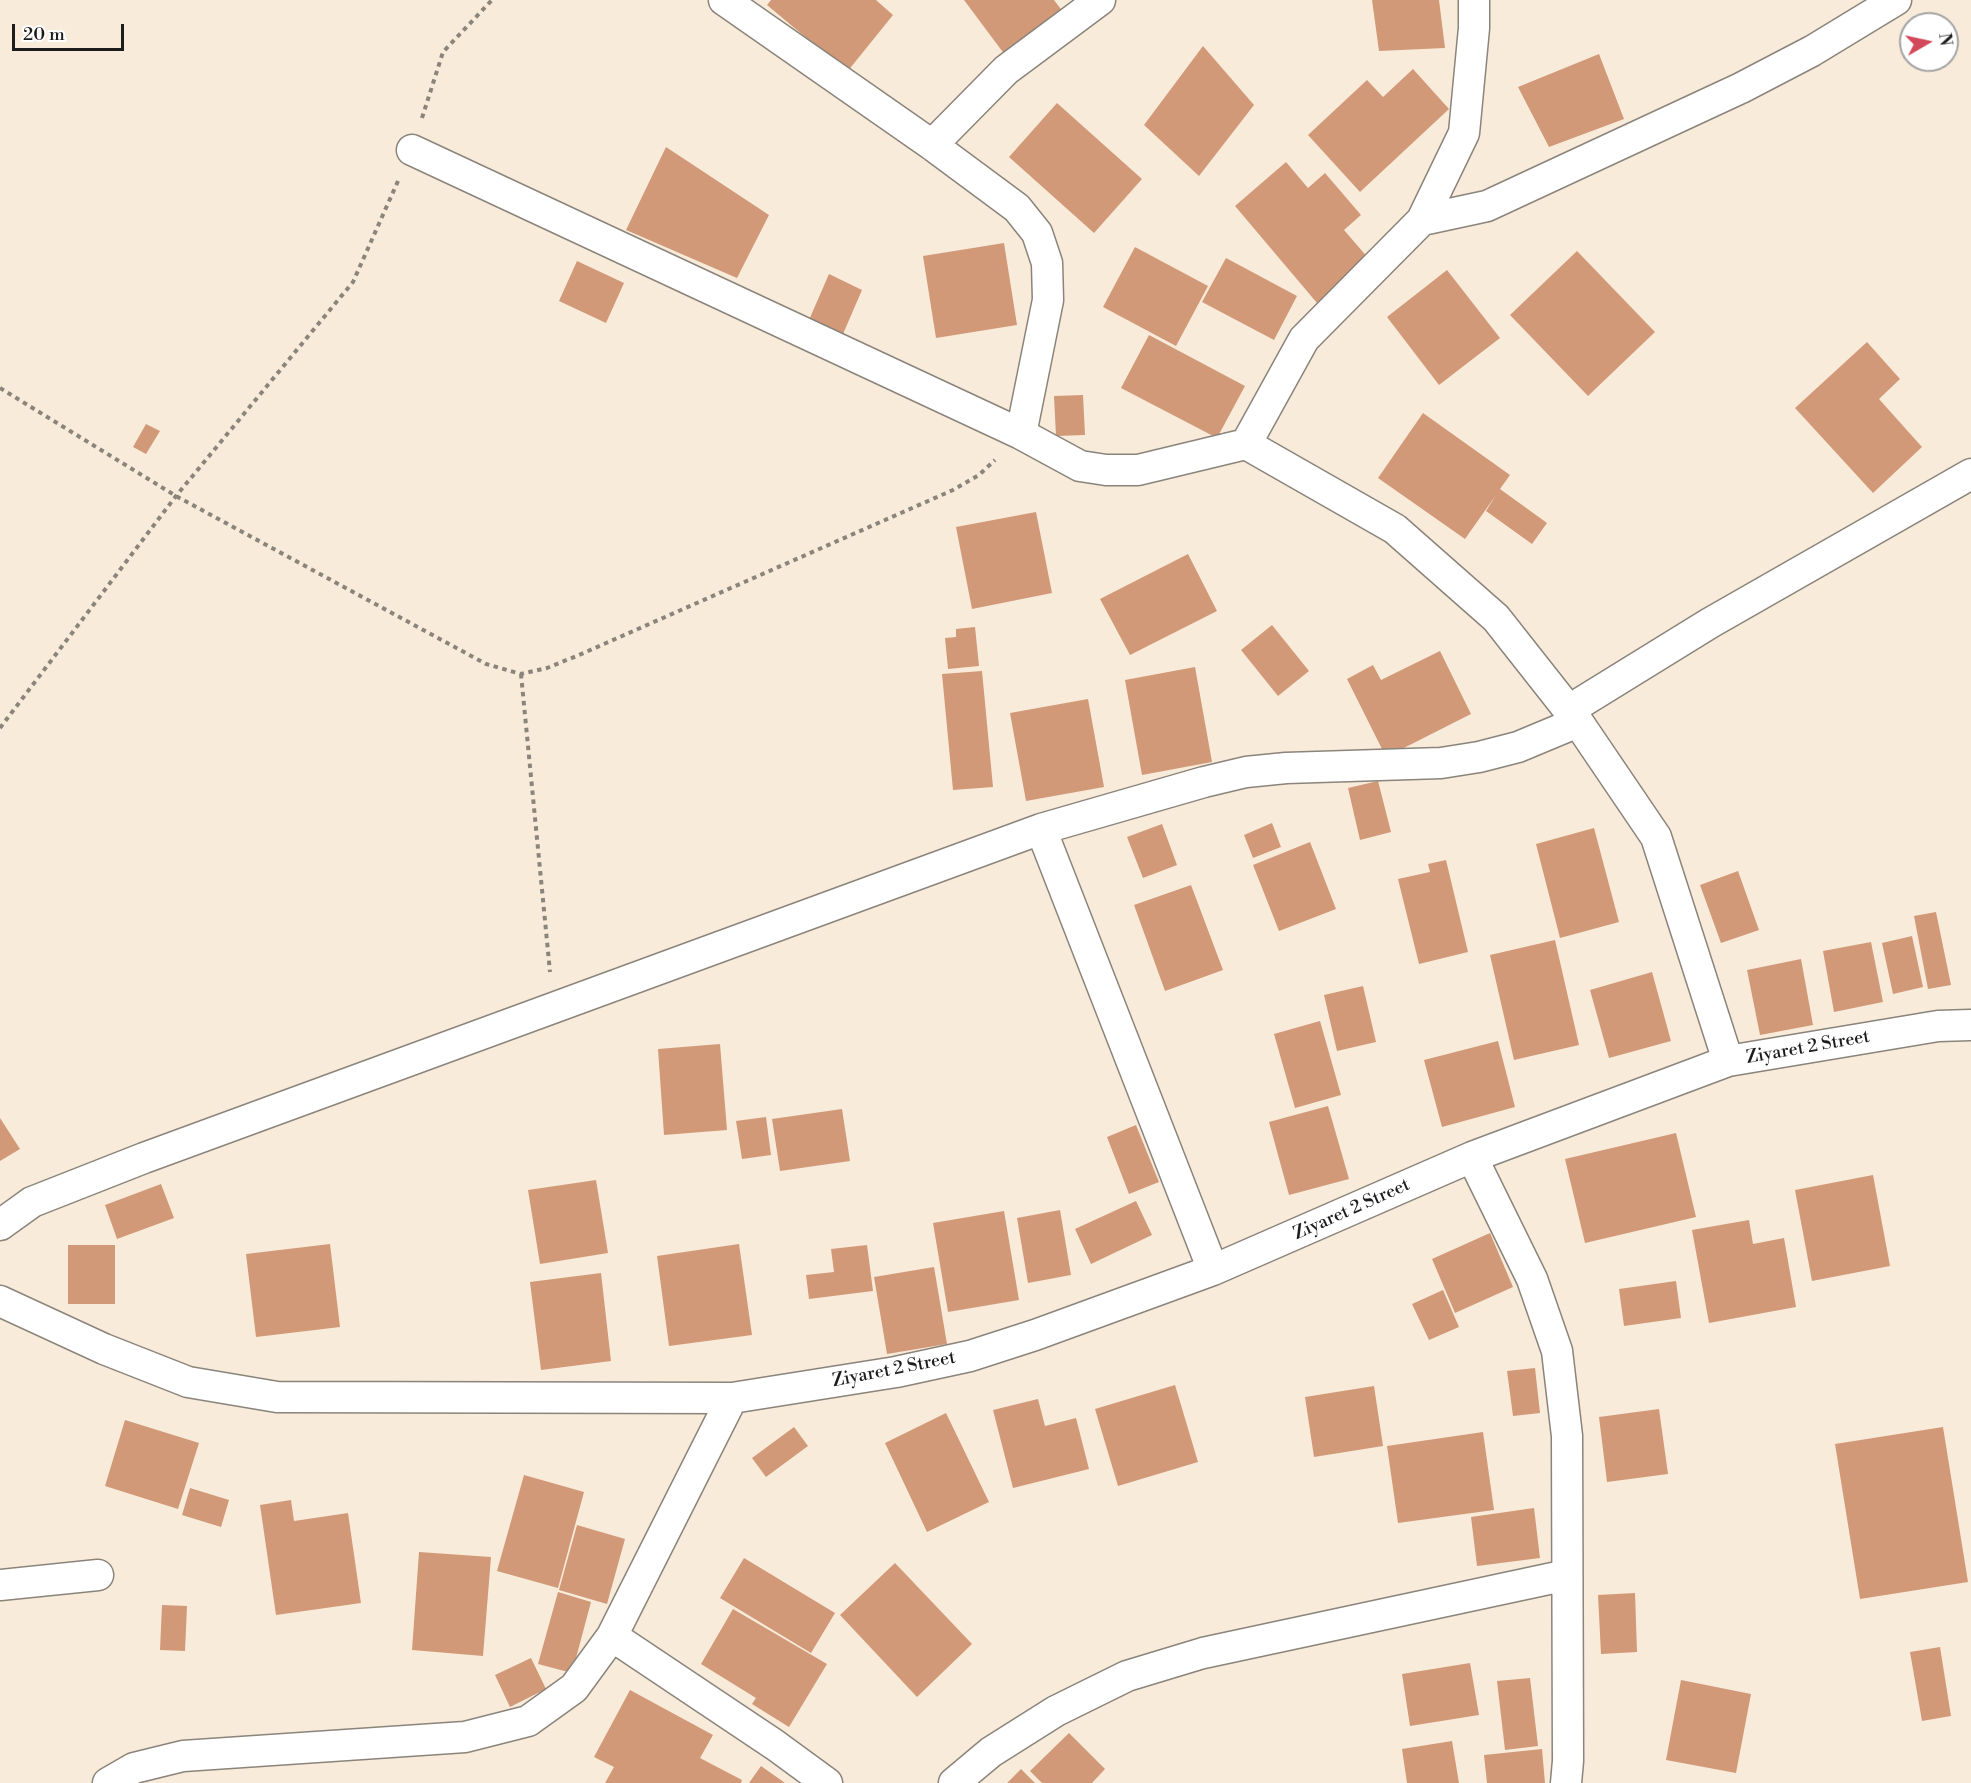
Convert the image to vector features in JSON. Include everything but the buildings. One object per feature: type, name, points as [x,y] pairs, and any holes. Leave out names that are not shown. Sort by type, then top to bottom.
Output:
[{"type":"street","points":[[724,0],[932,145],[1017,208],[1037,233],[1047,263],[1048,300],[1021,434]]},
{"type":"street","points":[[932,145],[1006,70],[1100,0]]},
{"type":"street","points":[[1246,444],[1304,339],[1422,220],[1464,133],[1474,28],[1474,0]]},
{"type":"street","points":[[1422,220],[1487,206],[1741,88],[1812,51],[1896,0]]},
{"type":"street","points":[[412,150],[1021,434],[1080,466],[1106,470],[1138,470],[1246,444],[1395,529],[1496,618],[1574,716],[1656,837],[1728,1061]]},
{"type":"street","points":[[0,1225],[32,1202],[52,1194],[1041,829],[1246,772],[1286,768],[1441,763],[1479,757],[1518,747],[1574,716],[1710,623],[1971,474]]},
{"type":"street","points":[[1041,829],[1213,1270]]},
{"type":"street","name":"Ziyaret 2 Street","points":[[0,1301],[104,1349],[188,1382],[276,1397],[732,1398],[896,1372],[970,1356],[1035,1335],[1213,1270],[1472,1157],[1728,1061],[1938,1026],[1971,1025]]},
{"type":"street","points":[[1472,1157],[1532,1279],[1557,1351],[1567,1436],[1568,1761],[1566,1783]]},
{"type":"street","points":[[108,1783],[134,1768],[183,1756],[465,1737],[528,1721],[574,1688],[612,1636],[732,1398]]},
{"type":"street","points":[[0,1584],[98,1575]]},
{"type":"street","points":[[954,1783],[991,1752],[1056,1711],[1127,1676],[1203,1653],[1567,1575]]},
{"type":"street","points":[[612,1636],[775,1745],[827,1783]]},
{"type":"path","points":[[0,728],[176,496],[353,282],[412,150],[444,52],[492,0]]},
{"type":"path","points":[[0,388],[176,496],[486,664],[521,674],[547,668],[579,655],[954,490],[979,476],[1021,434]]},
{"type":"path","points":[[521,674],[554,1007]]}]
